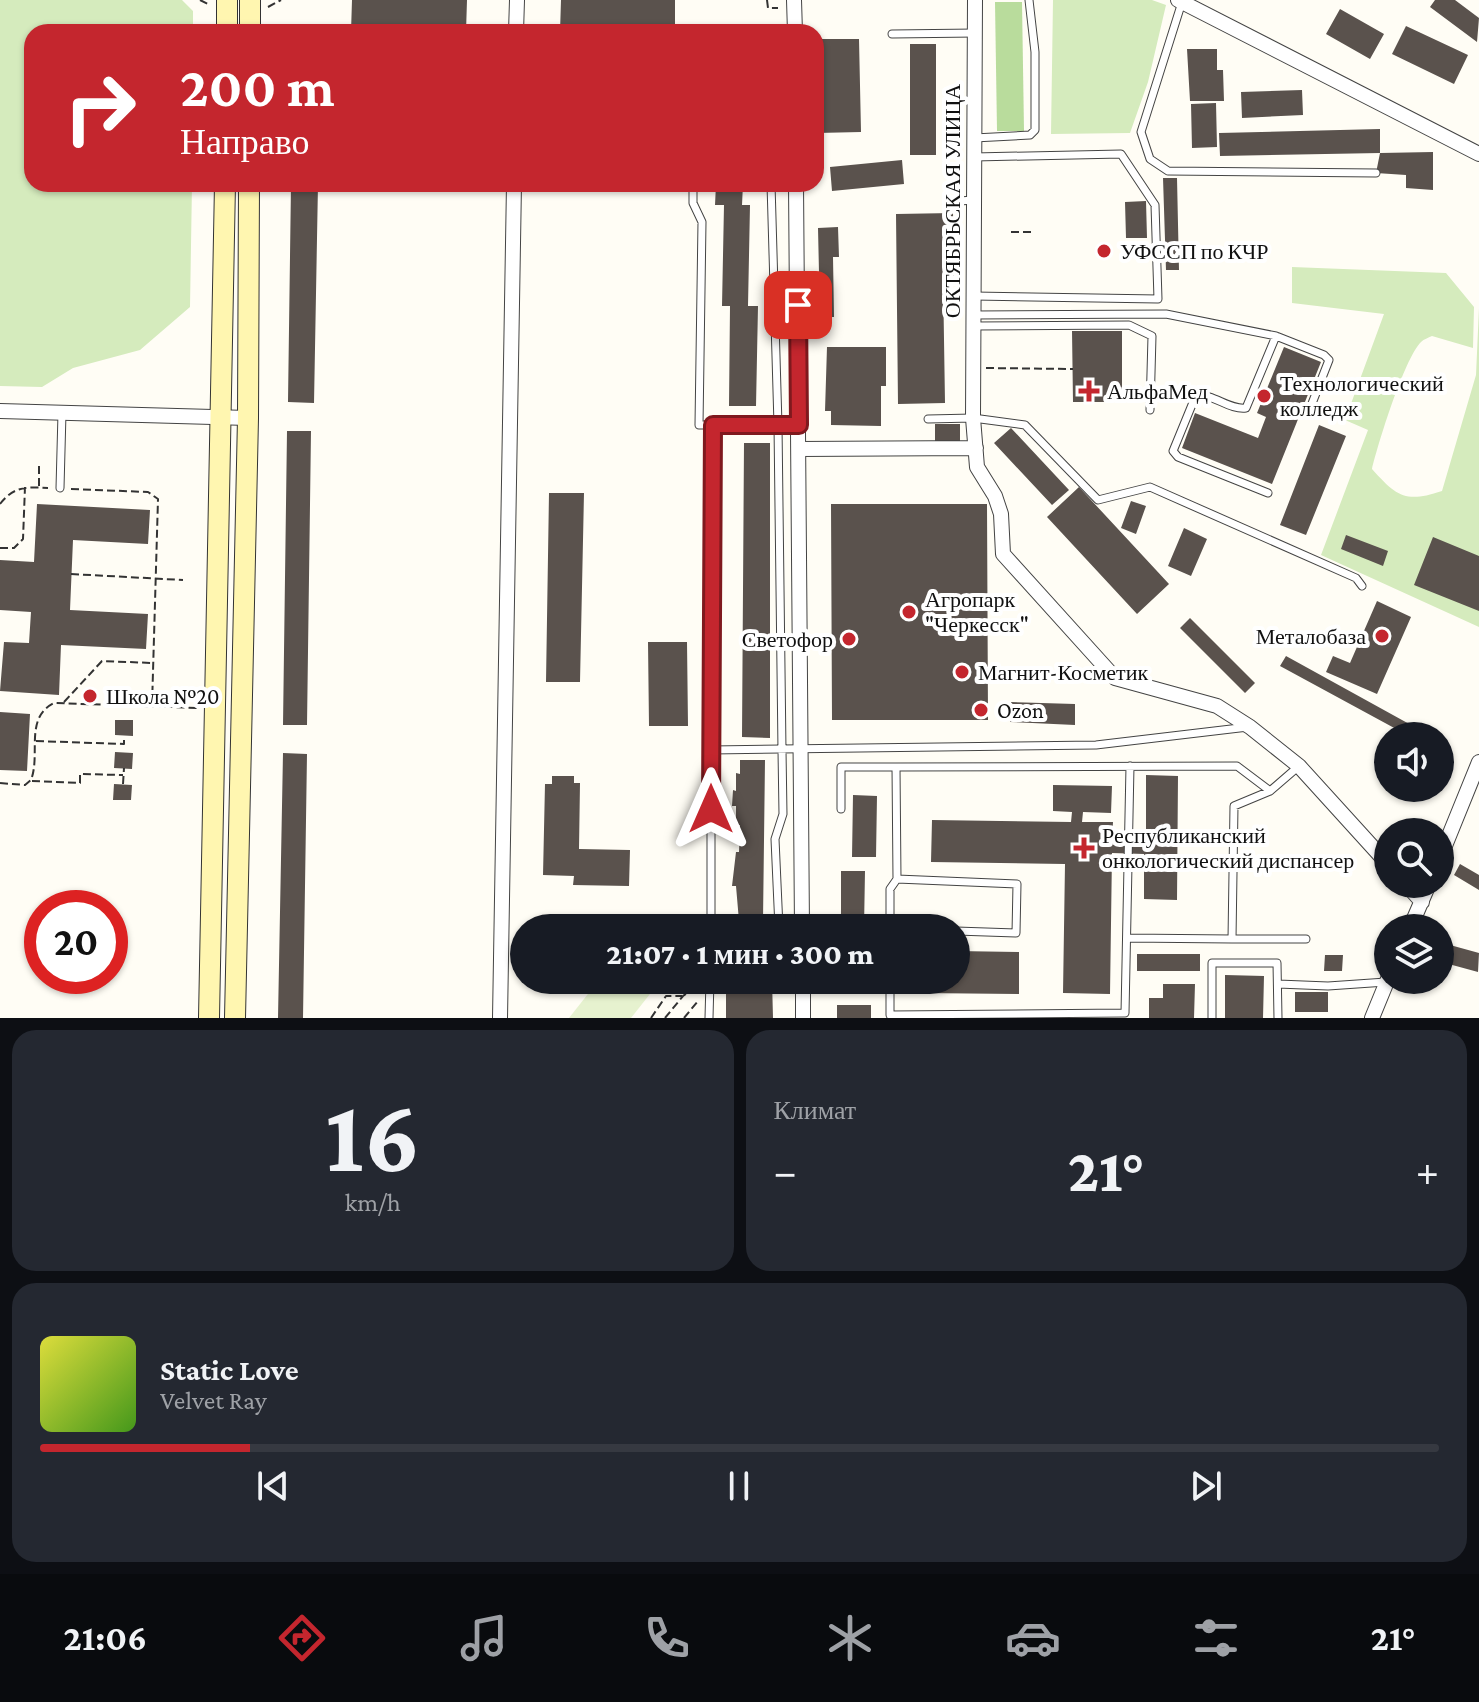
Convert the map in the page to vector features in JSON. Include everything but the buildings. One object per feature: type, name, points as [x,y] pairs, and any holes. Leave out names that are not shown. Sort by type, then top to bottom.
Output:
[{"type":"street","points":[[227,0],[227,24]]},
{"type":"street","points":[[250,0],[250,24]]},
{"type":"street","points":[[516,24],[517,0]]},
{"type":"street","points":[[794,0],[795,24]]},
{"type":"street","name":"ОКТЯБРЬСКАЯ УЛИЦА","points":[[975,0],[974,157],[966,200],[973,296],[973,410],[977,467],[995,496],[1001,514],[1003,554],[1115,678],[1217,706],[1250,727],[1299,766],[1374,849]]},
{"type":"street","points":[[1180,1],[1479,154]]},
{"type":"street","points":[[209,1018],[225,192]]},
{"type":"street","points":[[235,1018],[248,418],[249,192]]},
{"type":"street","points":[[500,1018],[514,192]]},
{"type":"street","points":[[796,192],[802,914]]},
{"type":"street","points":[[0,411],[248,418]]},
{"type":"street","points":[[799,449],[976,448]]},
{"type":"street","points":[[1454,824],[1479,762]]},
{"type":"street","points":[[1418,898],[1422,902]]},
{"type":"street","points":[[1416,914],[1424,898]]},
{"type":"street","points":[[803,994],[803,1018]]},
{"type":"street","points":[[1372,1018],[1381,994]]},
{"type":"lane","points":[[974,138],[1030,135],[1035,130],[1035,52],[1029,0]]},
{"type":"lane","points":[[1180,1],[1141,132],[1150,159],[1168,171],[1376,173]]},
{"type":"lane","points":[[892,34],[976,33]]},
{"type":"lane","points":[[973,296],[1158,299],[1155,205],[1121,154],[974,157]]},
{"type":"lane","points":[[693,192],[693,203],[702,222],[699,425],[799,425]]},
{"type":"lane","points":[[771,192],[783,814],[775,839],[778,914]]},
{"type":"lane","points":[[973,321],[1166,314],[1276,336],[1324,355],[1329,360],[1311,406]]},
{"type":"lane","points":[[973,321],[1129,325],[1152,336],[1150,410]]},
{"type":"lane","points":[[1268,493],[1178,457],[1173,451],[1196,395],[1204,395],[1238,409],[1246,408],[1276,336]]},
{"type":"lane","points":[[928,419],[973,410],[1025,425],[1098,500],[1150,487],[1356,578],[1362,586]]},
{"type":"lane","points":[[60,488],[62,413]]},
{"type":"lane","points":[[711,914],[713,425]]},
{"type":"lane","points":[[711,750],[1096,745],[1250,727]]},
{"type":"lane","points":[[890,994],[890,1015],[1125,1013],[1130,766]]},
{"type":"lane","points":[[841,809],[841,767],[1237,766],[1270,791]]},
{"type":"lane","points":[[1232,939],[1234,806],[1270,791],[1299,766]]},
{"type":"lane","points":[[890,914],[890,889],[897,879],[896,767]]},
{"type":"lane","points":[[897,879],[1017,884],[1016,933],[970,931]]},
{"type":"lane","points":[[1127,938],[1306,939]]},
{"type":"lane","points":[[1212,1018],[1212,963],[1277,963],[1278,1018]]},
{"type":"lane","points":[[1278,984],[1328,986],[1374,981]]},
{"type":"lane","points":[[709,1018],[710,994]]},
{"type":"path","points":[[1011,232],[1031,232]]},
{"type":"path","points":[[972,369],[1073,369]]},
{"type":"path","points":[[39,464],[39,488]]},
{"type":"path","points":[[0,504],[14,490],[25,487],[148,492],[155,495],[158,501],[152,706]]},
{"type":"path","points":[[0,548],[14,548],[23,539],[25,487]]},
{"type":"path","points":[[1,491],[6,496]]},
{"type":"path","points":[[71,574],[183,580]]},
{"type":"path","points":[[64,703],[102,661],[153,663]]},
{"type":"path","points":[[30,781],[34,772],[39,714],[54,703],[215,709]]},
{"type":"path","points":[[35,740],[124,744],[124,736]]},
{"type":"path","points":[[123,784],[124,768]]},
{"type":"path","points":[[0,783],[80,783],[80,774],[123,775]]},
{"type":"path","points":[[665,1018],[686,994]]},
{"type":"path","points":[[684,1018],[701,994]]},
{"type":"path","points":[[651,1018],[666,996],[683,996]]},
{"type":"green space","points":[[0,0],[182,0],[193,11],[193,24],[24,24],[24,192],[192,192],[190,307],[140,350],[73,368],[42,387],[0,386]]},
{"type":"green space","points":[[1053,0],[1152,0],[1166,5],[1148,82],[1130,133],[1051,134]]},
{"type":"green space","points":[[995,2],[1022,2],[1024,131],[997,131]]},
{"type":"green space","points":[[1292,267],[1446,273],[1474,307],[1473,348],[1432,336],[1421,342],[1407,366],[1386,422],[1372,469],[1388,486],[1411,497],[1442,491],[1476,375],[1479,308],[1479,627],[1321,555],[1368,430],[1345,420],[1384,314],[1292,303]]},
{"type":"green space","points":[[588,994],[650,994],[631,1018],[569,1018]]},
{"type":"place","name":"УФССП по КЧР","points":[[1104,251]]},
{"type":"place","name":"АльфаМед","points":[[1089,391]]},
{"type":"place","name":"Технологический колледж","points":[[1264,396]]},
{"type":"place","name":"Агропарк \"Черкесск\"","points":[[909,612]]},
{"type":"place","name":"Металобаза","points":[[1382,636]]},
{"type":"place","name":"Светофор","points":[[849,639]]},
{"type":"place","name":"Магнит-Косметик","points":[[962,672]]},
{"type":"place","name":"Школа №20","points":[[90,696]]},
{"type":"place","name":"Ozon","points":[[981,710]]},
{"type":"place","name":"Республиканский онкологический диспансер","points":[[1084,848]]},
{"type":"route","points":[[711,809],[713,425],[799,425],[798,305]]}]
